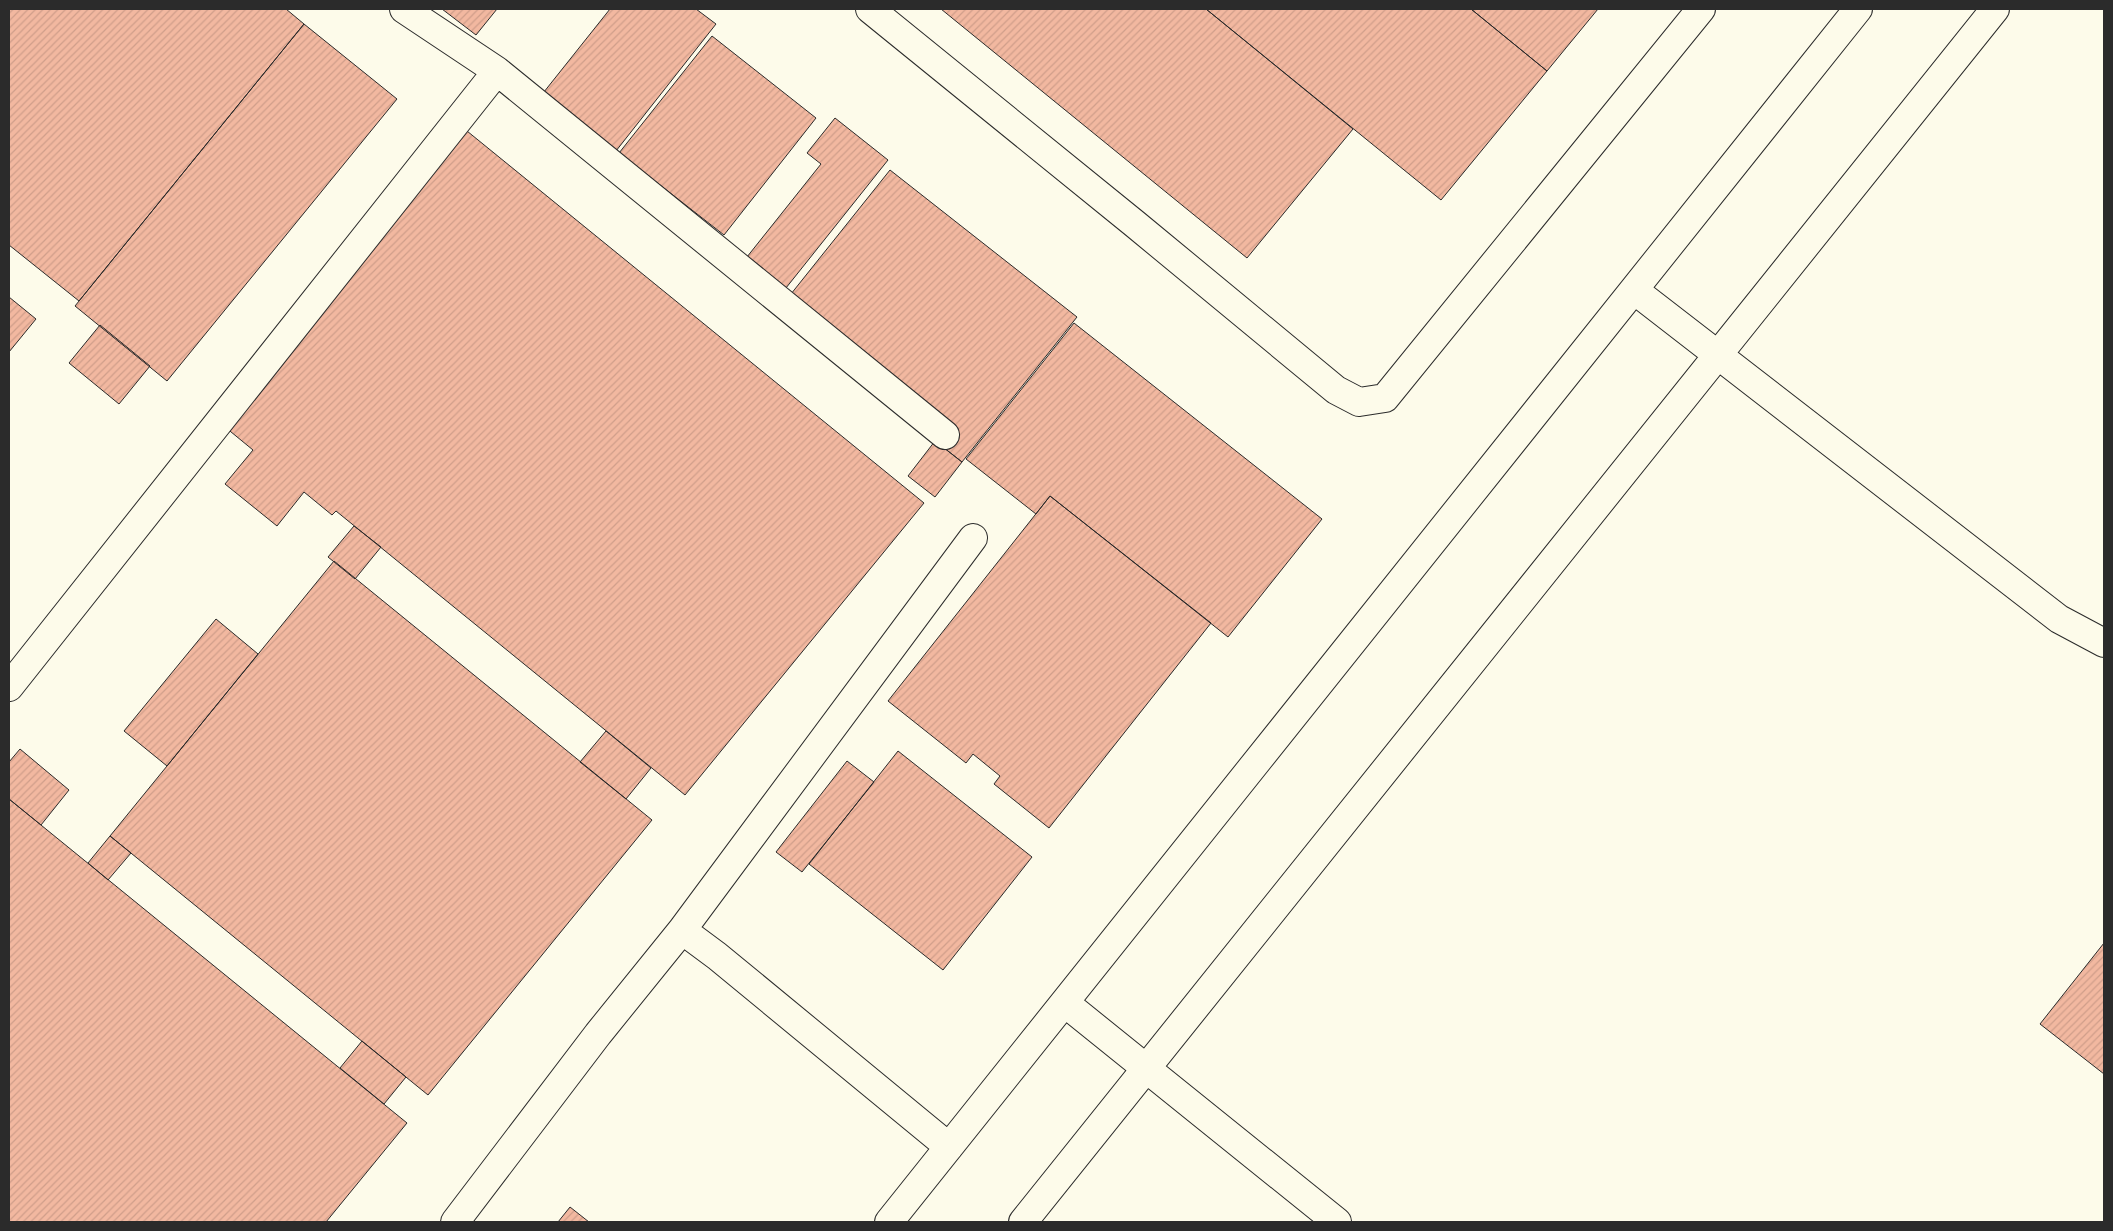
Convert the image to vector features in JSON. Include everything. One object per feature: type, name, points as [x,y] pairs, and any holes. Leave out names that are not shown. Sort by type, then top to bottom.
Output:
[{"type":"street","points":[[404,9],[497,71],[945,435]]},
{"type":"street","points":[[870,9],[1128,218],[1336,390],[1359,402],[1385,398],[1701,9]]},
{"type":"street","points":[[889,1222],[1858,9]]},
{"type":"street","points":[[1023,1222],[1994,9]]},
{"type":"street","points":[[9,687],[497,71]]},
{"type":"street","points":[[1634,290],[1718,353],[2059,619],[2104,643]]},
{"type":"street","points":[[455,1222],[598,1034],[682,930],[973,538]]},
{"type":"street","points":[[682,930],[724,962],[949,1147]]},
{"type":"street","points":[[1065,1003],[1337,1222]]},
{"type":"building","points":[[9,9],[286,9],[304,24],[79,301],[9,245]]},
{"type":"building","points":[[442,9],[497,9],[476,35]]},
{"type":"building","points":[[610,9],[696,9],[716,24],[601,170],[528,112]]},
{"type":"building","points":[[941,9],[1206,9],[1353,129],[1247,258]]},
{"type":"building","points":[[1206,9],[1471,9],[1547,71],[1441,200]]},
{"type":"building","points":[[1471,9],[1598,9],[1547,71]]},
{"type":"building","points":[[304,24],[397,99],[167,381],[75,306]]},
{"type":"building","points":[[712,36],[816,118],[724,235],[619,153]]},
{"type":"building","points":[[835,118],[888,160],[774,303],[735,272],[821,164],[807,153]]},
{"type":"building","points":[[467,131],[924,503],[685,795],[336,511],[332,515],[304,492],[277,526],[225,484],[253,450],[225,427]]},
{"type":"building","points":[[890,170],[1077,317],[962,462],[775,314]]},
{"type":"building","points":[[9,297],[36,319],[9,352]]},
{"type":"building","points":[[1074,323],[1322,519],[1228,637],[1050,496],[1036,514],[966,459]]},
{"type":"building","points":[[100,325],[150,366],[119,404],[69,363]]},
{"type":"building","points":[[935,441],[962,462],[935,497],[908,476]]},
{"type":"building","points":[[1050,496],[1211,623],[1049,828],[994,784],[1000,776],[973,754],[966,763],[888,701]]},
{"type":"building","points":[[354,526],[381,547],[355,579],[328,557]]},
{"type":"building","points":[[334,561],[652,820],[428,1095],[110,836]]},
{"type":"building","points":[[216,619],[258,654],[167,766],[124,731]]},
{"type":"building","points":[[606,731],[651,768],[626,799],[580,762]]},
{"type":"building","points":[[20,749],[69,790],[41,825],[9,799],[9,762]]},
{"type":"building","points":[[898,751],[1032,857],[943,970],[809,864]]},
{"type":"building","points":[[847,761],[874,782],[802,872],[776,852]]},
{"type":"building","points":[[9,799],[407,1123],[326,1222],[9,1222]]},
{"type":"building","points":[[110,836],[131,853],[108,880],[88,863]]},
{"type":"building","points":[[2104,943],[2104,1074],[2040,1024]]},
{"type":"building","points":[[362,1041],[406,1077],[384,1104],[340,1068]]},
{"type":"building","points":[[570,1207],[589,1222],[558,1222]]}]
